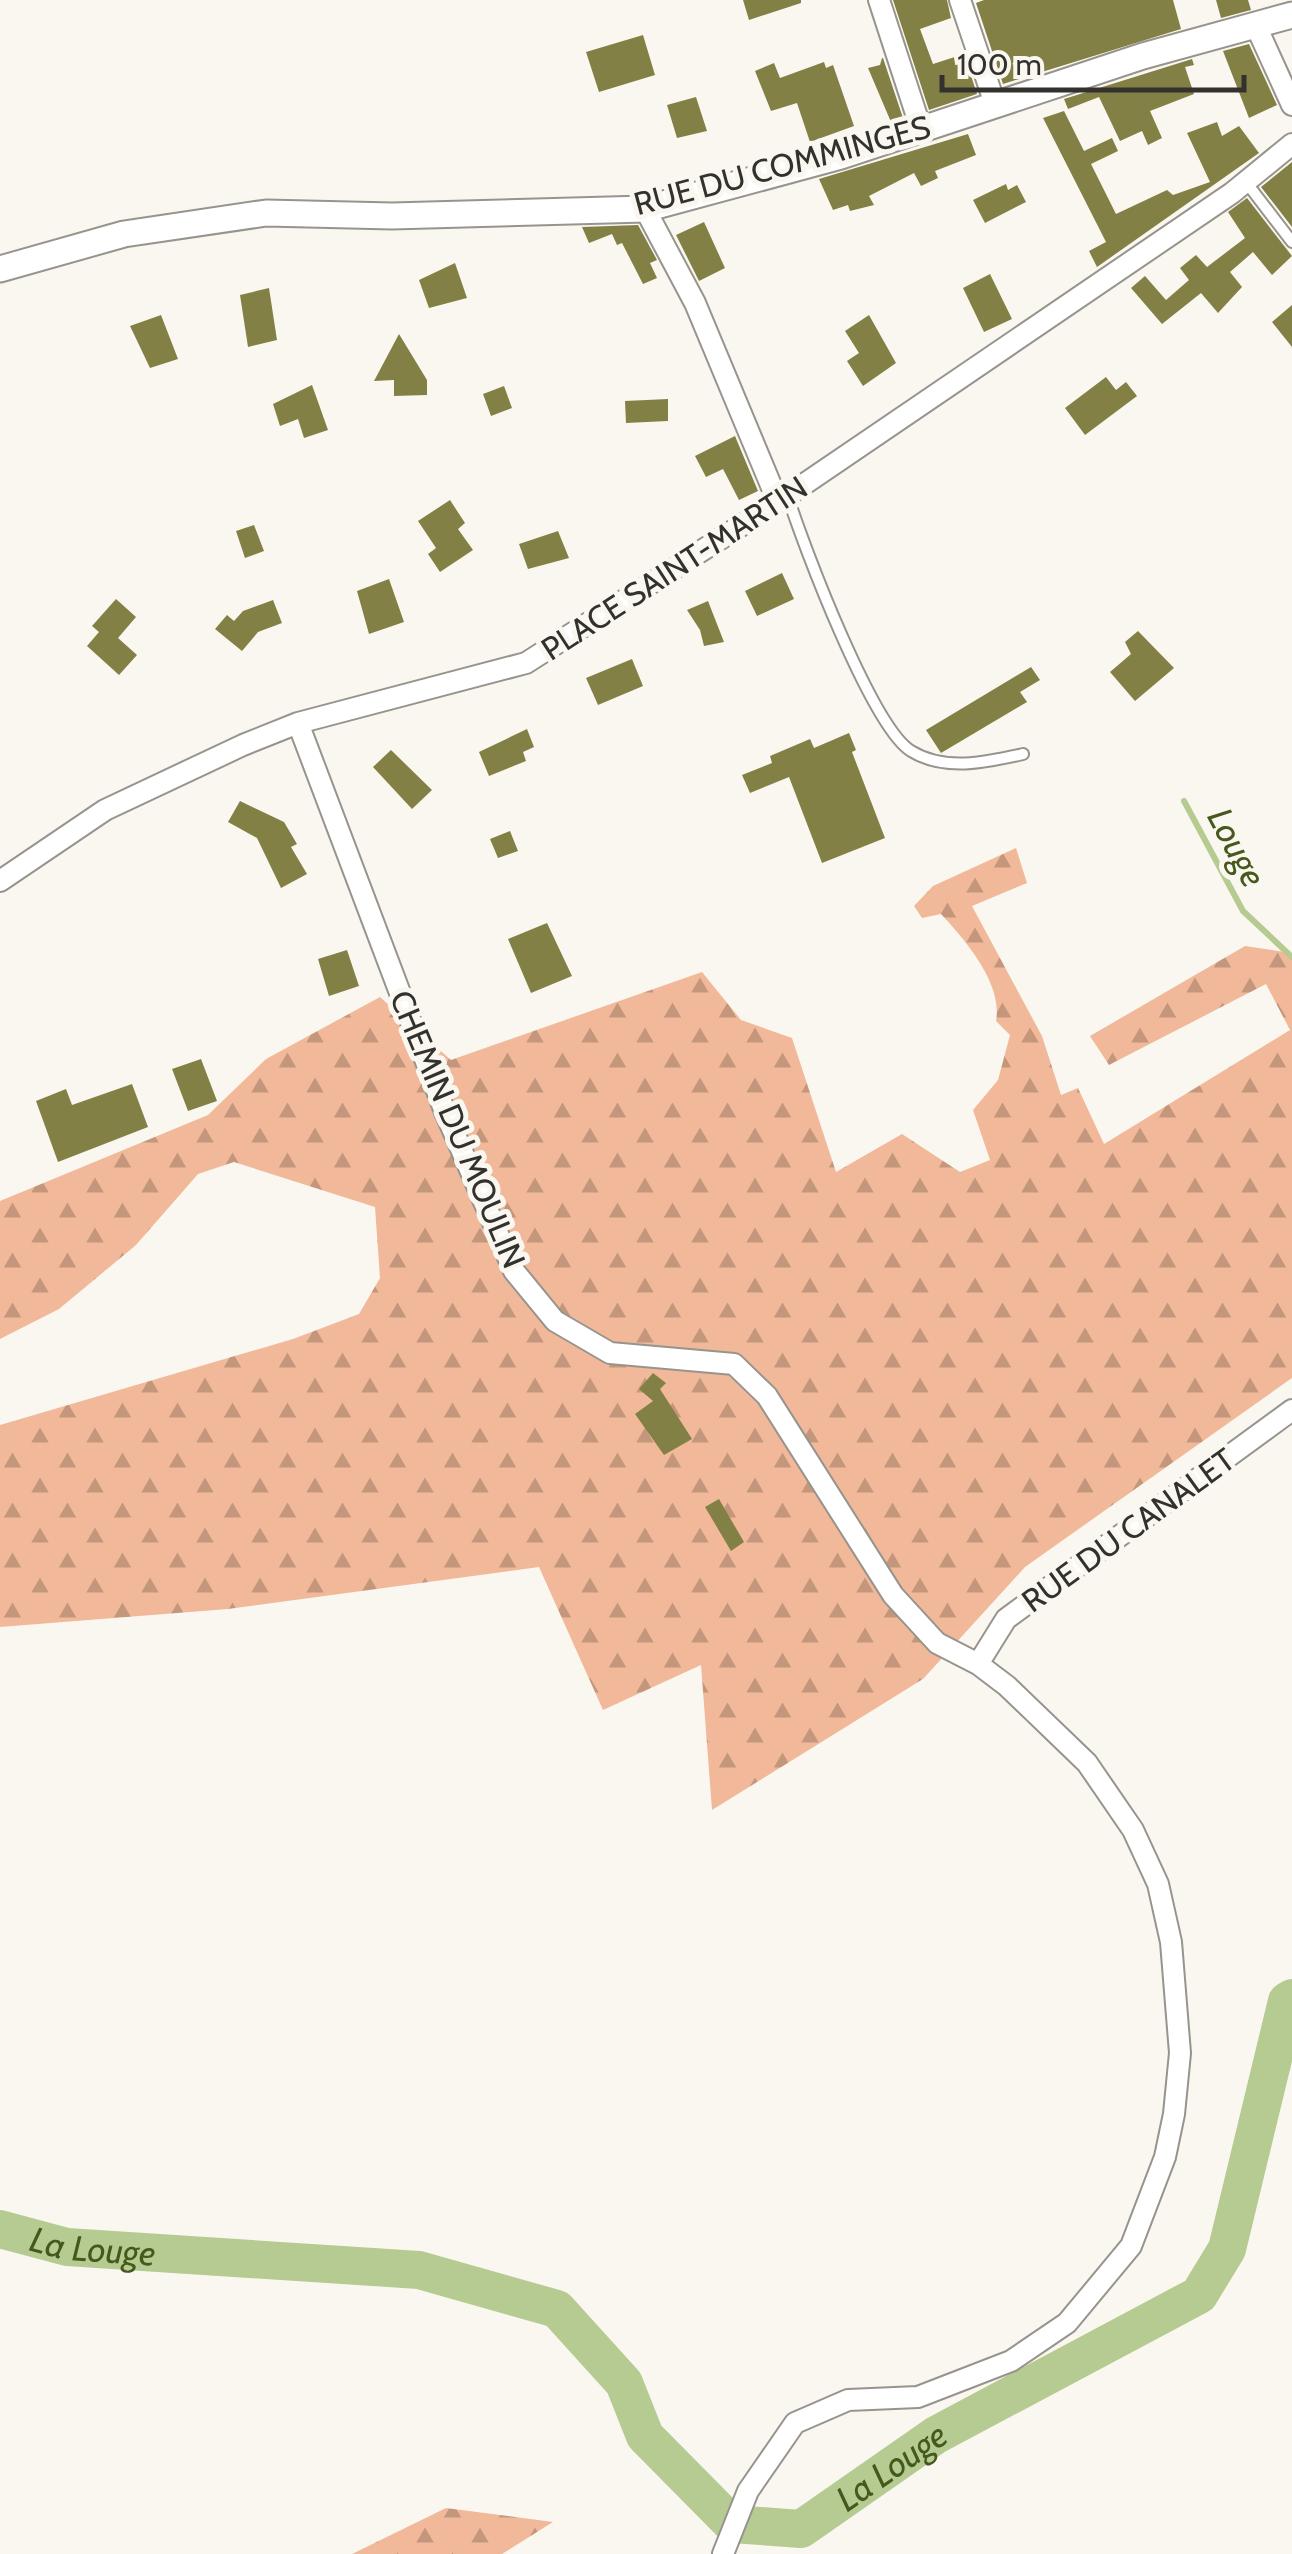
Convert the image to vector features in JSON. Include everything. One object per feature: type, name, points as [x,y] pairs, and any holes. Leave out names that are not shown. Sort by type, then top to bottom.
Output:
[{"type":"street","points":[[879,0],[921,128]]},
{"type":"street","points":[[960,0],[995,104]]},
{"type":"street","points":[[1292,15],[1256,26],[1292,105]]},
{"type":"street","name":"RUE DU COMMINGES","points":[[0,269],[124,234],[266,213],[392,216],[645,209],[841,156],[995,104],[1256,26]]},
{"type":"street","name":"PLACE SAINT-MARTIN","points":[[0,882],[104,810],[298,723],[526,663],[783,499],[1246,182],[1292,144]]},
{"type":"street","points":[[645,209],[695,303],[783,499]]},
{"type":"street","name":"CHEMIN DU MOULIN","points":[[298,723],[445,1112],[514,1270],[555,1321],[610,1353],[734,1364],[767,1396],[893,1595],[937,1643],[978,1664],[1043,1718],[1087,1763],[1132,1830],[1158,1884],[1172,1942],[1180,2053],[1166,2157],[1131,2246],[1067,2322],[1011,2361],[918,2397],[848,2400],[795,2423],[748,2491],[723,2554]]},
{"type":"street","name":"RUE DU CANALET","points":[[978,1664],[1006,1619],[1292,1410]]},
{"type":"lane","points":[[1246,182],[1292,242]]},
{"type":"lane","points":[[783,499],[858,672],[894,738],[931,760],[954,763],[1023,754]]},
{"type":"green space","points":[[1016,848],[1027,883],[972,906],[1042,1036],[1061,1095],[1078,1088],[1104,1144],[1290,1030],[1266,984],[1109,1065],[1090,1036],[1245,946],[1292,953],[1292,1378],[1025,1567],[923,1679],[712,1810],[701,1665],[603,1710],[539,1567],[228,1609],[0,1627],[0,1425],[293,1339],[359,1314],[380,1278],[375,1207],[234,1162],[198,1174],[136,1245],[59,1309],[0,1339],[0,1201],[208,1115],[266,1059],[380,997],[451,1060],[702,972],[741,1020],[792,1038],[836,1172],[902,1134],[960,1172],[990,1160],[973,1110],[998,1080],[1010,1035],[996,1021],[994,992],[971,950],[941,914],[922,918],[914,906],[933,886]]},
{"type":"green space","points":[[446,2508],[553,2522],[502,2554],[352,2554]]},
{"type":"building","points":[[743,0],[801,0],[801,3],[749,20]]},
{"type":"building","points":[[893,0],[947,0],[951,18],[920,29],[933,64],[964,54],[977,94],[929,110]]},
{"type":"building","points":[[1173,0],[1181,29],[1003,84],[976,3]]},
{"type":"building","points":[[1216,0],[1248,0],[1251,10],[1221,18]]},
{"type":"building","points":[[643,35],[655,75],[599,92],[586,52]]},
{"type":"building","points":[[1249,44],[1277,105],[1249,118],[1223,51]]},
{"type":"building","points":[[882,58],[903,118],[891,122],[868,68],[880,65]]},
{"type":"building","points":[[1192,59],[1194,65],[1185,67],[1194,94],[1150,111],[1162,138],[1148,145],[1142,131],[1120,141],[1099,97],[1068,109],[1064,99]]},
{"type":"building","points":[[824,62],[826,68],[833,65],[854,126],[810,142],[797,103],[771,111],[755,71],[774,63],[780,78]]},
{"type":"building","points":[[696,97],[707,131],[677,138],[667,105]]},
{"type":"building","points":[[1064,111],[1084,151],[1112,138],[1118,151],[1091,164],[1116,214],[1167,190],[1173,195],[1210,182],[1187,133],[1217,122],[1222,136],[1239,126],[1259,153],[1097,267],[1089,251],[1106,242],[1043,118]]},
{"type":"building","points":[[968,134],[976,155],[935,171],[938,178],[921,186],[914,173],[869,196],[874,205],[850,211],[848,205],[833,210],[819,179]]},
{"type":"building","points":[[1292,162],[1292,227],[1261,187]]},
{"type":"building","points":[[1006,184],[1008,190],[1017,185],[1026,202],[985,223],[973,200]]},
{"type":"building","points":[[1247,198],[1292,256],[1272,275],[1253,252],[1230,272],[1242,287],[1218,313],[1201,293],[1162,324],[1131,288],[1145,276],[1166,300],[1189,280],[1180,268],[1196,255],[1207,267],[1245,238],[1228,212]]},
{"type":"building","points":[[704,222],[725,268],[699,281],[676,235]]},
{"type":"building","points":[[638,225],[657,260],[650,263],[657,278],[643,284],[622,243],[617,245],[612,234],[589,243],[582,227]]},
{"type":"building","points":[[455,263],[467,298],[429,308],[419,280]]},
{"type":"building","points":[[990,274],[1012,319],[984,332],[963,288]]},
{"type":"building","points":[[269,288],[277,340],[248,347],[240,295]]},
{"type":"building","points":[[1292,305],[1292,347],[1272,322]]},
{"type":"building","points":[[161,315],[178,359],[150,368],[130,326]]},
{"type":"building","points":[[869,315],[896,363],[863,386],[847,361],[859,353],[845,331]]},
{"type":"building","points":[[399,334],[427,380],[427,395],[394,396],[394,380],[374,381]]},
{"type":"building","points":[[1106,377],[1116,390],[1126,382],[1137,396],[1085,435],[1065,408]]},
{"type":"building","points":[[312,385],[328,430],[304,438],[298,419],[280,426],[273,404]]},
{"type":"building","points":[[504,386],[512,408],[491,416],[483,394]]},
{"type":"building","points":[[668,399],[668,421],[626,423],[625,401]]},
{"type":"building","points":[[735,436],[758,491],[739,500],[723,469],[706,477],[695,456]]},
{"type":"building","points":[[450,500],[465,523],[458,529],[473,550],[440,572],[428,554],[436,548],[418,521]]},
{"type":"building","points":[[254,525],[264,551],[245,558],[236,531]]},
{"type":"building","points":[[558,531],[569,558],[528,569],[519,544]]},
{"type":"building","points":[[782,573],[794,599],[757,616],[745,591]]},
{"type":"building","points":[[389,579],[404,622],[369,634],[357,591]]},
{"type":"building","points":[[116,599],[136,617],[118,638],[137,655],[119,675],[87,646],[99,632],[92,626]]},
{"type":"building","points":[[273,600],[282,623],[258,632],[242,651],[215,629],[227,615],[234,621],[243,611]]},
{"type":"building","points":[[708,601],[724,642],[704,646],[700,630],[687,610]]},
{"type":"building","points":[[1138,631],[1174,668],[1135,701],[1110,672],[1131,654],[1125,642]]},
{"type":"building","points":[[632,659],[643,686],[598,705],[586,678]]},
{"type":"building","points":[[1031,667],[1040,680],[1020,692],[1027,702],[941,753],[926,730]]},
{"type":"building","points":[[527,729],[534,747],[523,752],[526,761],[489,776],[479,752]]},
{"type":"building","points":[[849,733],[856,750],[852,752],[885,838],[822,863],[789,777],[750,793],[742,775],[772,763],[770,756],[810,739],[814,748]]},
{"type":"building","points":[[391,750],[432,790],[412,809],[373,767]]},
{"type":"building","points":[[240,801],[284,822],[297,844],[291,847],[307,874],[281,888],[257,838],[228,822]]},
{"type":"building","points":[[510,831],[518,851],[498,858],[490,839]]},
{"type":"building","points":[[547,923],[572,976],[531,993],[508,939]]},
{"type":"building","points":[[347,950],[359,986],[329,996],[318,959]]},
{"type":"building","points":[[201,1059],[217,1101],[188,1111],[172,1069]]},
{"type":"building","points":[[132,1084],[148,1127],[58,1162],[36,1101],[66,1089],[72,1105]]},
{"type":"building","points":[[653,1373],[666,1383],[660,1389],[692,1439],[664,1455],[635,1414],[653,1401],[639,1389]]},
{"type":"building","points":[[719,1499],[744,1542],[731,1551],[705,1507]]},
{"type":"waterway","name":"Louge","points":[[1184,801],[1243,911],[1292,957]]},
{"type":"waterway","name":"La Louge","points":[[0,2229],[67,2247],[419,2270],[557,2309],[624,2383],[645,2436],[732,2524],[801,2529],[936,2435],[1199,2295],[1227,2249],[1287,2001],[1292,1998]]}]
